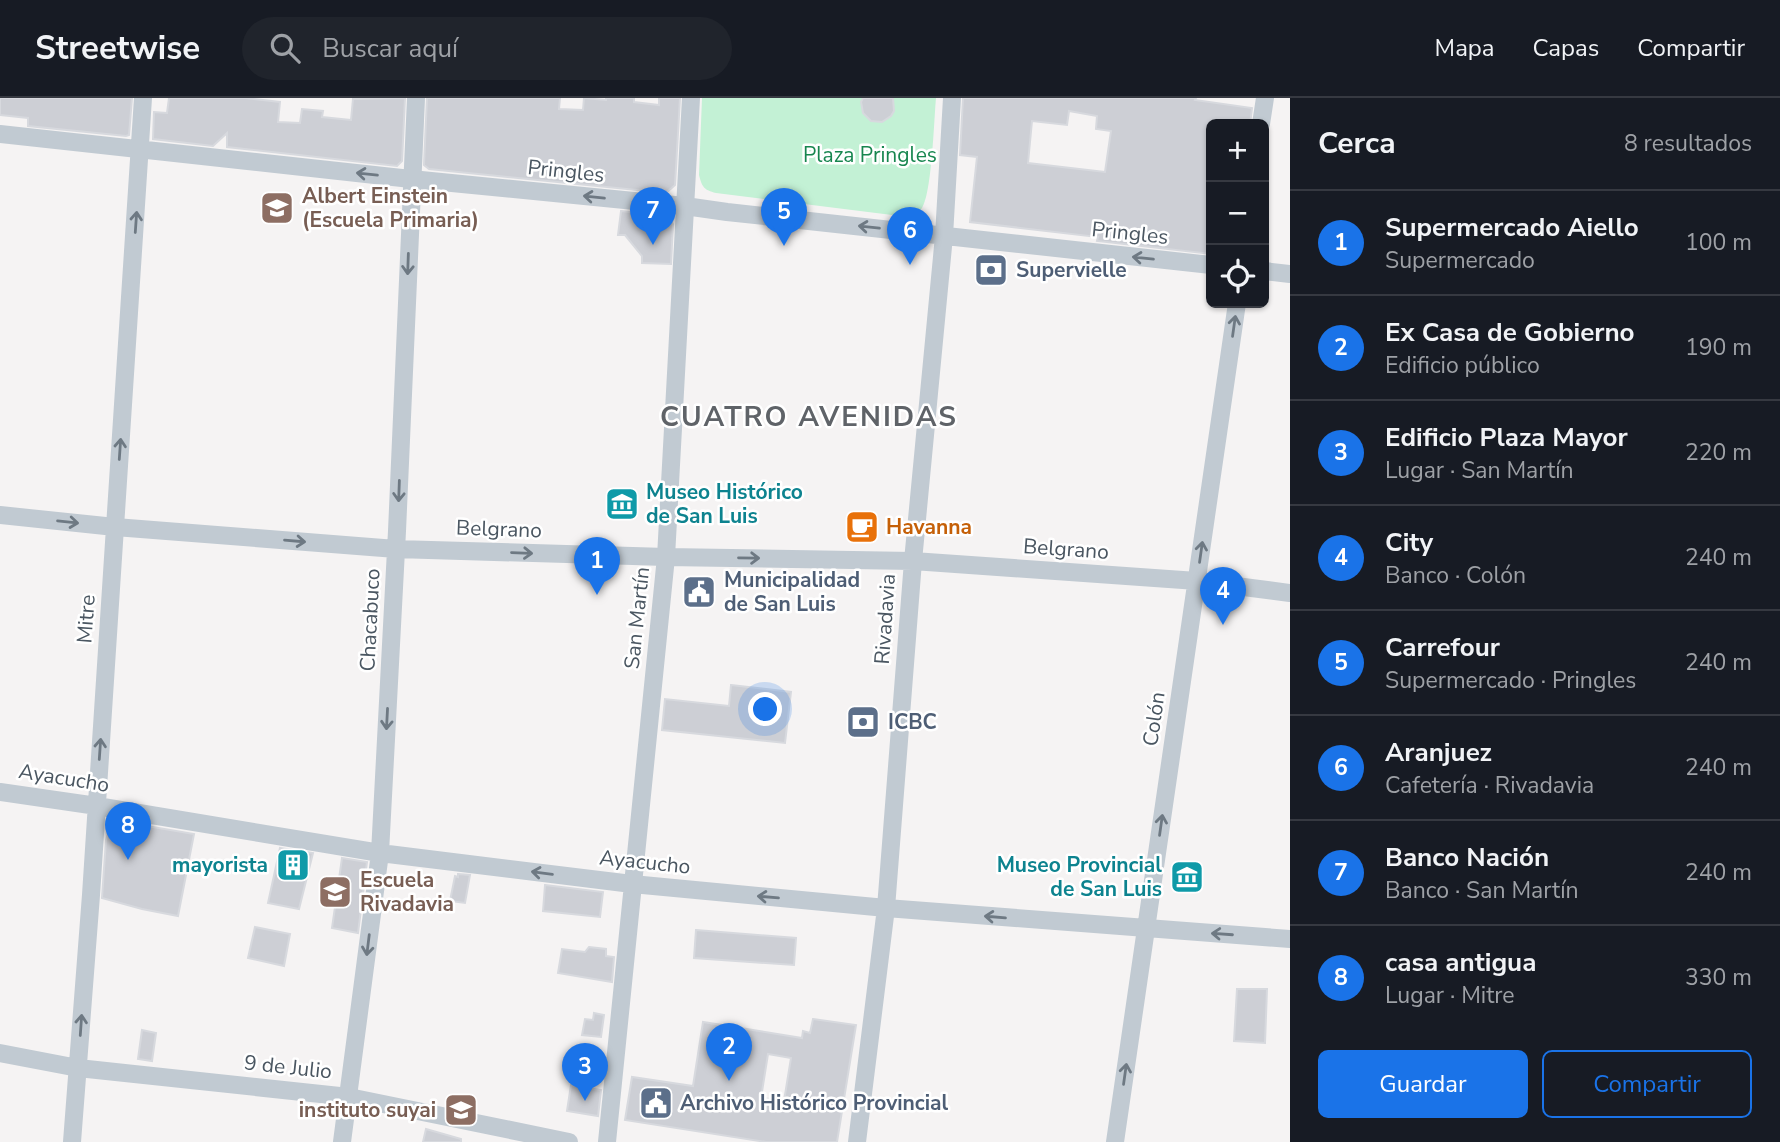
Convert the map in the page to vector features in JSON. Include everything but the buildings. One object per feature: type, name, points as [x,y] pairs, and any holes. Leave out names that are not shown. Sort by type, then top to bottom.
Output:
[{"type":"street","name":"Mitre","points":[[72,1142],[97,806],[143,98]]},
{"type":"street","name":"Chacabuco","points":[[342,1142],[380,853],[416,98]]},
{"type":"street","name":"San Martín","points":[[607,1142],[666,557],[691,98]]},
{"type":"street","name":"Rivadavia","points":[[857,1142],[886,908],[913,561],[944,236],[952,98]]},
{"type":"street","points":[[1262,119],[1265,98]]},
{"type":"street","name":"Pringles","points":[[0,134],[1206,264]]},
{"type":"street","points":[[1269,272],[1290,274]]},
{"type":"street","name":"Colón","points":[[1115,1142],[1236,308]]},
{"type":"street","name":"Belgrano","points":[[0,515],[115,527],[396,549],[913,561],[1197,581],[1290,593]]},
{"type":"street","name":"Ayacucho","points":[[0,792],[380,853],[632,884],[886,908],[1290,939]]},
{"type":"street","name":"9 de Julio","points":[[0,1053],[78,1068],[349,1097],[569,1142]]},
{"type":"green space","name":"Plaza Pringles","points":[[702,98],[936,98],[928,188],[922,208],[908,217],[709,191],[699,175]]},
{"type":"place","name":"Albert Einstein (Escuela Primaria)","points":[[277,208]]},
{"type":"place","name":"Banco Nación","points":[[653,245]]},
{"type":"place","name":"Carrefour","points":[[784,246]]},
{"type":"place","name":"Aranjuez","points":[[910,265]]},
{"type":"place","name":"Supervielle","points":[[991,270]]},
{"type":"place","name":"Museo Histórico de San Luis","points":[[622,504]]},
{"type":"place","name":"Havanna","points":[[862,527]]},
{"type":"place","name":"Municipalidad de San Luis","points":[[699,592]]},
{"type":"place","name":"Supermercado Aiello","points":[[597,595]]},
{"type":"place","name":"City","points":[[1223,625]]},
{"type":"place","name":"ICBC","points":[[863,722]]},
{"type":"place","name":"casa antigua","points":[[128,860]]},
{"type":"place","name":"mayorista","points":[[293,865]]},
{"type":"place","name":"Museo Provincial de San Luis","points":[[1187,877]]},
{"type":"place","name":"Escuela Rivadavia","points":[[335,892]]},
{"type":"place","name":"Ex Casa de Gobierno","points":[[729,1081]]},
{"type":"place","name":"Edificio Plaza Mayor","points":[[585,1101]]},
{"type":"place","name":"Archivo Histórico Provincial","points":[[656,1103]]},
{"type":"place","name":"instituto suyai","points":[[461,1110]]},
{"type":"district","name":"CUATRO AVENIDAS","points":[[809,416]]}]
